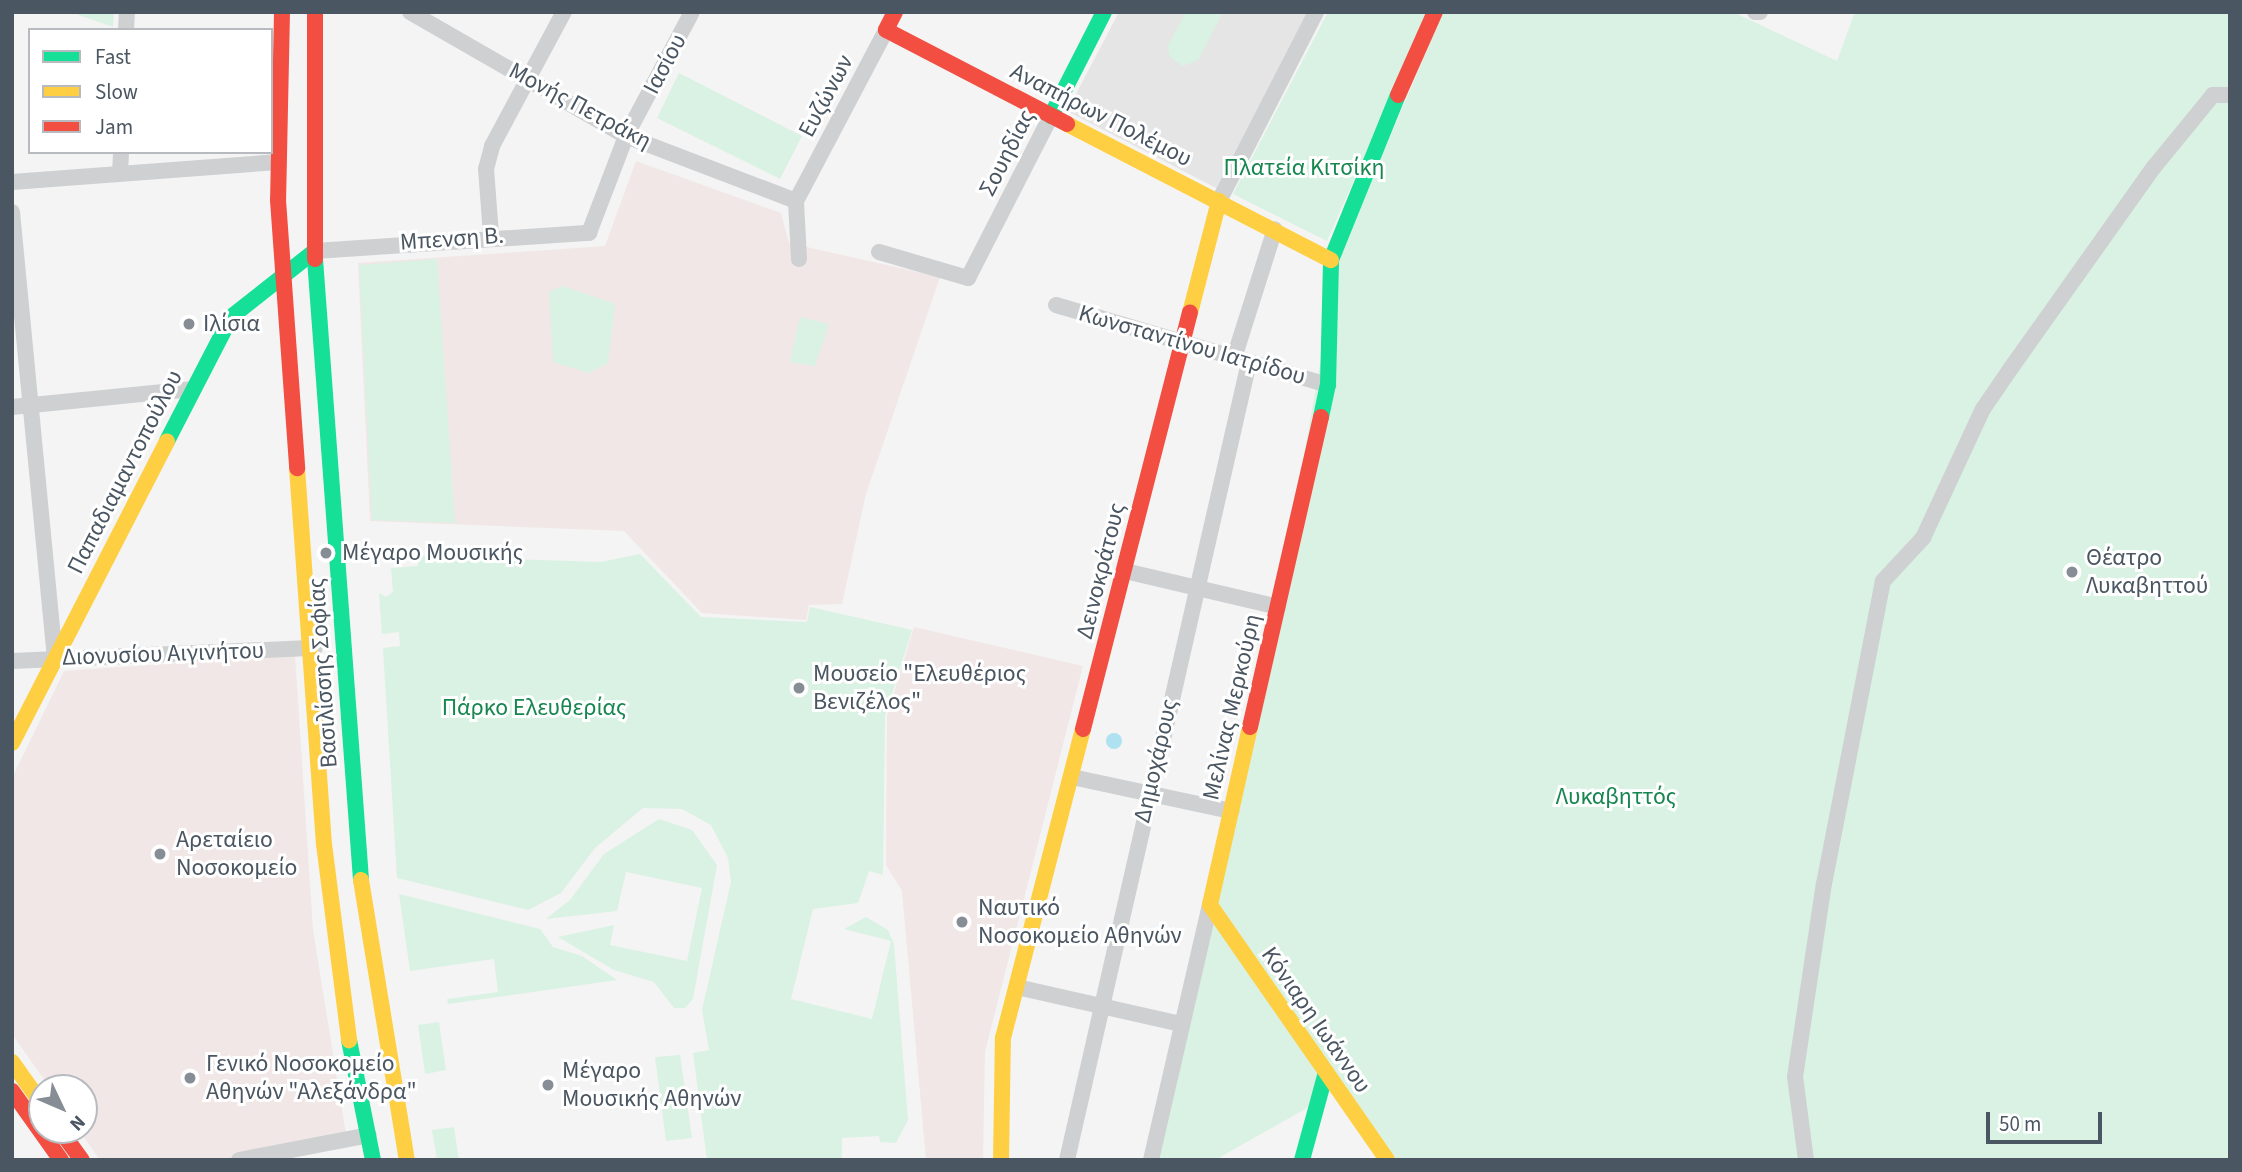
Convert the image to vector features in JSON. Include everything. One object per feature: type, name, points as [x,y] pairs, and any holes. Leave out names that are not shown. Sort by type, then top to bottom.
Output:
[{"type":"street","name":"Βασιλίσσης Σοφίας","points":[[282,12],[278,162],[284,273],[315,648],[336,958],[373,1160]]},
{"type":"street","name":"Βασιλίσσης Σοφίας","points":[[315,12],[315,251],[359,861],[368,953],[407,1160]]},
{"type":"street","name":"Μονής Πετράκη","points":[[410,12],[433,18],[528,79],[626,136],[796,201]]},
{"type":"street","points":[[491,235],[485,169],[564,12]]},
{"type":"street","name":"Ιασίου","points":[[589,233],[626,136],[692,12]]},
{"type":"street","name":"Ευζώνων","points":[[796,201],[895,12]]},
{"type":"street","name":"Σουηδίας","points":[[879,252],[968,278],[1104,12]]},
{"type":"street","name":"Δεινοκράτους","points":[[1001,1160],[998,1076],[1017,986],[1219,201],[1316,12]]},
{"type":"street","name":"Μελίνας Μερκούρη","points":[[1151,1160],[1328,385],[1331,260],[1342,220],[1435,12]]},
{"type":"street","name":"Αναπήρων Πολέμου","points":[[886,30],[1331,260]]},
{"type":"street","points":[[1806,1160],[1795,1077],[1824,884],[1883,581],[1923,538],[1983,410],[2154,167],[2213,95],[2230,95]]},
{"type":"street","points":[[121,154],[121,173]]},
{"type":"street","points":[[12,182],[278,162]]},
{"type":"street","points":[[796,201],[799,259]]},
{"type":"street","points":[[12,212],[16,293],[55,658]]},
{"type":"street","name":"Δημοχάρους","points":[[1067,1160],[1197,588],[1242,360],[1275,229]]},
{"type":"street","name":"Μπενση Β.","points":[[315,251],[491,235],[589,233]]},
{"type":"street","name":"Παπαδιαμαντοπούλου","points":[[12,743],[191,389],[231,317],[315,251]]},
{"type":"street","name":"Κωνσταντίνου Ιατρίδου","points":[[1056,305],[1328,385]]},
{"type":"street","points":[[12,407],[191,389]]},
{"type":"street","points":[[1125,572],[1278,607]]},
{"type":"street","name":"Διονυσίου Αιγινήτου","points":[[12,661],[315,648]]},
{"type":"street","points":[[1072,776],[1231,811]]},
{"type":"street","name":"Κόνιαρη Ιωάννου","points":[[1210,905],[1387,1160]]},
{"type":"street","points":[[1017,986],[1181,1024]]},
{"type":"street","points":[[12,1062],[28,1084]]},
{"type":"street","points":[[1302,1160],[1326,1072]]},
{"type":"street","points":[[12,1091],[61,1160]]},
{"type":"street","points":[[239,1160],[369,1135]]},
{"type":"street","points":[[70,1144],[82,1160]]},
{"type":"shaded area","points":[[1119,12],[1311,12],[1218,189],[1067,111]]},
{"type":"shaded area","points":[[636,161],[781,213],[789,243],[940,277],[866,494],[842,604],[809,605],[806,620],[702,613],[624,531],[370,521],[358,263],[605,246]]},
{"type":"shaded area","name":"Ναυτικό Νοσοκομείο Αθηνών","points":[[914,627],[1083,666],[985,1052],[983,1160],[926,1160],[902,891],[886,865],[887,716]]},
{"type":"shaded area","points":[[295,655],[313,930],[346,1134],[221,1160],[100,1160],[89,1144],[98,1144],[98,1074],[40,1074],[12,1034],[12,778],[64,671]]},
{"type":"green space","points":[[70,12],[114,12],[113,27]]},
{"type":"green space","points":[[1186,12],[1222,14],[1198,60],[1183,66],[1170,57],[1168,46]]},
{"type":"green space","name":"Πλατεία Κιτσίκη","points":[[1328,12],[1428,12],[1327,241],[1233,194]]},
{"type":"green space","name":"Λυκαβηττός","points":[[1443,12],[1733,12],[1837,61],[1855,12],[2230,12],[2230,1160],[1397,1160],[1326,1059],[1307,1108],[1215,1160],[1155,1160],[1247,776],[1339,258]]},
{"type":"green space","points":[[679,73],[802,136],[780,179],[657,118]]},
{"type":"green space","points":[[437,259],[455,523],[372,520],[359,265]]},
{"type":"green space","points":[[563,286],[615,304],[608,363],[589,373],[553,362],[549,292]]},
{"type":"green space","points":[[800,317],[829,324],[815,366],[790,362]]},
{"type":"green space","name":"Πάρκο Ελευθερίας","points":[[640,554],[701,617],[807,622],[810,607],[912,630],[885,716],[883,875],[869,871],[858,903],[813,909],[791,999],[872,1019],[891,941],[844,929],[866,917],[888,930],[894,944],[908,1120],[896,1143],[880,1142],[879,1136],[842,1138],[842,1160],[707,1160],[693,1053],[709,1050],[702,1010],[731,882],[728,858],[711,825],[682,809],[643,808],[595,848],[561,893],[528,910],[397,878],[383,648],[400,646],[399,632],[382,634],[379,593],[386,597],[393,592],[391,568],[418,566],[418,556],[601,562]]},
{"type":"green space","points":[[659,819],[692,830],[717,865],[693,999],[685,1008],[674,1008],[654,982],[614,970],[558,937],[614,925],[610,945],[687,961],[702,888],[626,872],[617,911],[546,919],[570,900],[604,854]]},
{"type":"green space","points":[[399,894],[540,929],[553,947],[582,956],[617,980],[448,1004],[447,999],[498,992],[494,959],[410,971]]},
{"type":"green space","points":[[439,1022],[446,1070],[425,1074],[418,1025]]},
{"type":"green space","points":[[680,1055],[692,1138],[666,1141],[655,1057]]},
{"type":"green space","points":[[454,1127],[459,1160],[437,1160],[432,1130]]},
{"type":"water","points":[[1111,733],[1117,733],[1122,741],[1120,747],[1111,749],[1106,744],[1106,738]]},
{"type":"traffic: fast","points":[[1051,116],[1104,12]]},
{"type":"traffic: fast","points":[[1321,417],[1328,385],[1331,260],[1398,95]]},
{"type":"traffic: fast","points":[[167,441],[231,317],[315,251]]},
{"type":"traffic: fast","points":[[315,259],[361,880]]},
{"type":"traffic: fast","points":[[349,1040],[373,1160]]},
{"type":"traffic: fast","points":[[1302,1160],[1326,1072]]},
{"type":"traffic: slow","points":[[1067,124],[1331,260]]},
{"type":"traffic: slow","points":[[1190,313],[1219,201]]},
{"type":"traffic: slow","points":[[12,743],[167,441]]},
{"type":"traffic: slow","points":[[297,468],[324,844],[349,1040]]},
{"type":"traffic: slow","points":[[1250,727],[1210,905],[1387,1160]]},
{"type":"traffic: slow","points":[[1001,1160],[1003,1038],[1083,729]]},
{"type":"traffic: slow","points":[[361,880],[407,1160]]},
{"type":"traffic: slow","points":[[12,1062],[28,1084]]},
{"type":"traffic: jam","points":[[282,12],[278,200],[297,468]]},
{"type":"traffic: jam","points":[[315,12],[315,259]]},
{"type":"traffic: jam","points":[[895,12],[886,30],[1067,124]]},
{"type":"traffic: jam","points":[[1398,95],[1435,12]]},
{"type":"traffic: jam","points":[[1083,729],[1190,313]]},
{"type":"traffic: jam","points":[[1250,727],[1321,417]]},
{"type":"traffic: jam","points":[[12,1091],[61,1160]]},
{"type":"traffic: jam","points":[[70,1144],[82,1160]]},
{"type":"place","name":"Ιλίσια","points":[[189,324]]},
{"type":"place","name":"Μέγαρο Μουσικής","points":[[326,553]]},
{"type":"place","name":"Θέατρο Λυκαβηττού","points":[[2072,572]]},
{"type":"place","name":"Μουσείο \"Ελευθέριος Βενιζέλος\"","points":[[799,688]]},
{"type":"place","name":"Αρεταίειο Νοσοκομείο","points":[[160,854]]},
{"type":"place","name":"Ναυτικό Νοσοκομείο Αθηνών","points":[[962,922]]},
{"type":"place","name":"Γενικό Νοσοκομείο Αθηνών \"Αλεξάνδρα\"","points":[[190,1078]]},
{"type":"place","name":"Μέγαρο Μουσικής Αθηνών","points":[[548,1085]]}]
